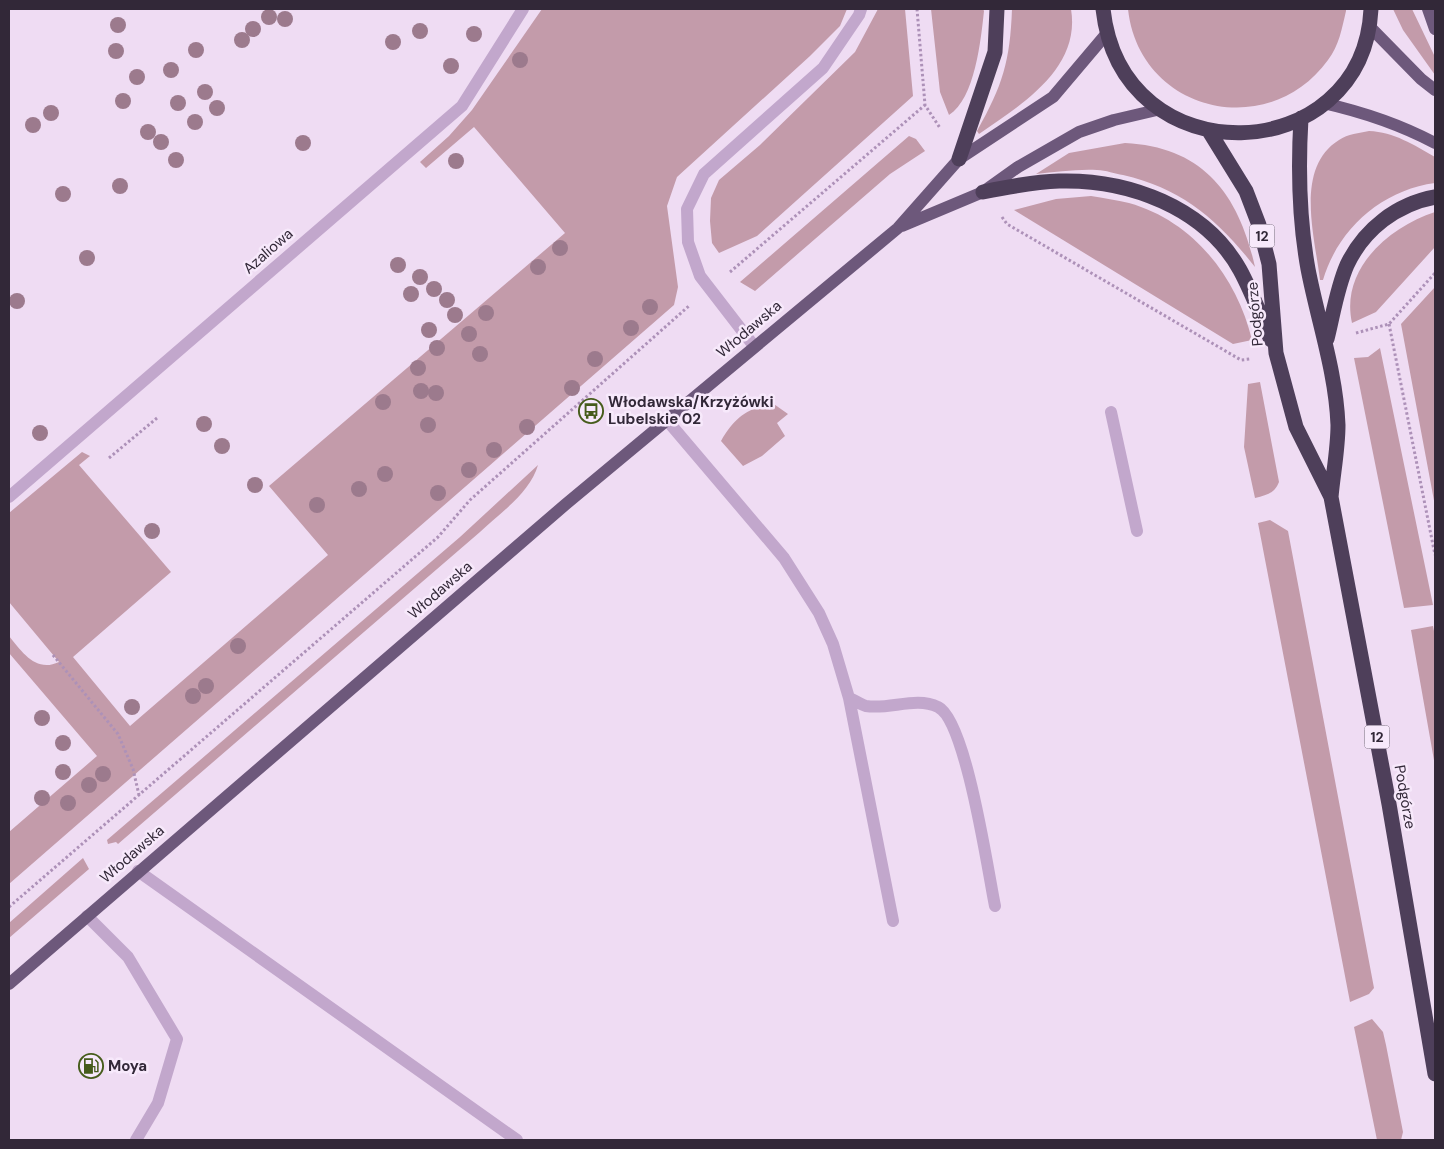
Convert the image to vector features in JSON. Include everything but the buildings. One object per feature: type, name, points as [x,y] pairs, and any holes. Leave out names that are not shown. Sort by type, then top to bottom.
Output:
[{"type":"highway","points":[[960,159],[995,52],[997,9]]},
{"type":"highway","points":[[1104,9],[1112,48],[1127,76],[1137,88],[1161,109],[1184,123],[1209,131],[1236,134],[1263,131],[1301,118],[1323,103],[1349,74],[1361,51],[1371,9]]},
{"type":"highway","name":"Podgórze","points":[[1301,118],[1299,182],[1302,227],[1308,269],[1326,341],[1338,426],[1331,497]]},
{"type":"highway","name":"Podgórze","points":[[1209,131],[1246,190],[1259,226],[1269,264],[1276,353],[1296,428],[1331,497],[1391,814],[1435,1074]]},
{"type":"highway","points":[[984,192],[1028,184],[1060,181],[1099,184],[1146,193],[1173,206],[1200,224],[1214,237],[1240,270],[1276,353]]},
{"type":"highway","points":[[1326,341],[1347,264],[1363,241],[1391,213],[1412,203],[1435,197]]},
{"type":"main road","points":[[1428,9],[1435,29]]},
{"type":"main road","points":[[1368,26],[1421,79],[1435,90]]},
{"type":"main road","name":"Włodawska","points":[[9,984],[138,871],[666,420],[898,228],[960,159],[1053,97],[1108,32]]},
{"type":"main road","points":[[1323,103],[1383,119],[1435,143]]},
{"type":"main road","name":"Włodawska","points":[[898,228],[984,192],[1018,166],[1079,132],[1106,122],[1161,109]]},
{"type":"street","name":"Azaliowa","points":[[9,497],[462,106],[523,9]]},
{"type":"street","points":[[754,346],[700,276],[688,242],[687,209],[704,174],[823,68],[859,16],[861,9]]},
{"type":"street","points":[[1111,412],[1137,531]]},
{"type":"street","points":[[666,420],[784,558],[805,588],[833,644],[849,698],[893,921]]},
{"type":"street","points":[[849,698],[864,706],[880,707],[920,702],[940,707],[952,724],[964,751],[995,906]]},
{"type":"street","points":[[138,871],[517,1140]]},
{"type":"street","points":[[87,916],[128,956],[177,1040],[158,1103],[136,1140]]},
{"type":"path","points":[[917,9],[925,105],[960,159]]},
{"type":"path","points":[[984,192],[1007,224],[1241,360],[1276,353]]},
{"type":"path","points":[[1326,341],[1390,324],[1435,273]]},
{"type":"path","points":[[1390,324],[1435,555]]},
{"type":"path","points":[[109,458],[157,418]]},
{"type":"path","points":[[9,907],[438,537],[470,500]]},
{"type":"path","points":[[53,655],[118,734],[134,769],[139,796]]},
{"type":"shaded area","points":[[542,9],[847,9],[840,26],[810,56],[677,177],[667,206],[678,287],[674,305],[9,884],[9,832],[97,756],[9,653],[9,636],[24,654],[36,663],[51,665],[59,662],[9,602],[9,513],[82,452],[90,456],[79,465],[171,572],[73,657],[130,726],[328,555],[269,486],[565,233],[474,127],[426,168],[420,162],[449,136],[472,110]]},
{"type":"shaded area","points":[[878,9],[905,9],[913,96],[757,236],[719,253],[712,243],[710,221],[711,198],[719,180],[760,145],[855,52]]},
{"type":"shaded area","points":[[931,9],[983,9],[984,11],[981,37],[971,82],[958,107],[949,115],[940,92]]},
{"type":"shaded area","points":[[1012,9],[1071,9],[1072,30],[1067,50],[1057,67],[1029,98],[979,134],[977,131],[993,100],[1004,72]]},
{"type":"shaded area","points":[[1128,9],[1346,9],[1346,11],[1340,37],[1332,55],[1303,86],[1273,102],[1241,107],[1210,104],[1180,92],[1155,72],[1137,44]]},
{"type":"shaded area","points":[[1393,9],[1412,9],[1435,57],[1435,75],[1403,30]]},
{"type":"shaded area","points":[[1369,131],[1395,137],[1435,157],[1435,183],[1397,194],[1380,203],[1365,215],[1339,244],[1323,280],[1320,280],[1311,204],[1312,185],[1316,168],[1325,152],[1339,140],[1350,135]]},
{"type":"shaded area","points":[[909,136],[916,139],[925,151],[890,174],[755,291],[740,282]]},
{"type":"shaded area","points":[[1125,143],[1153,147],[1176,154],[1197,165],[1214,180],[1228,197],[1239,218],[1255,267],[1213,221],[1198,209],[1164,189],[1144,181],[1100,170],[1074,170],[1036,174],[1069,153]]},
{"type":"shaded area","points":[[1091,196],[1129,203],[1152,211],[1173,223],[1192,238],[1209,255],[1223,274],[1245,317],[1252,340],[1233,344],[1014,210],[1056,199]]},
{"type":"shaded area","points":[[1435,212],[1435,247],[1376,312],[1352,323],[1350,303],[1353,285],[1361,268],[1372,253],[1385,239],[1401,228]]},
{"type":"shaded area","points":[[1435,287],[1435,506],[1401,324]]},
{"type":"shaded area","points":[[1380,348],[1433,605],[1404,608],[1354,358],[1368,357]]},
{"type":"shaded area","points":[[1260,382],[1279,482],[1272,492],[1255,498],[1244,447],[1248,384]]},
{"type":"shaded area","points":[[771,402],[788,414],[777,423],[785,436],[762,456],[743,466],[721,441],[736,420],[747,412]]},
{"type":"shaded area","points":[[538,465],[528,485],[505,510],[118,844],[116,842],[108,844],[107,840],[460,537]]},
{"type":"shaded area","points":[[1270,520],[1288,531],[1374,988],[1369,994],[1350,1002],[1258,523]]},
{"type":"shaded area","points":[[1433,626],[1435,636],[1435,766],[1411,630]]},
{"type":"shaded area","points":[[83,858],[89,869],[9,938],[9,923]]},
{"type":"shaded area","points":[[1372,1019],[1383,1032],[1403,1132],[1401,1140],[1377,1140],[1354,1027]]},
{"type":"place","name":"Włodawska/Krzyżówki Lubelskie 02","points":[[591,411]]},
{"type":"place","name":"Moya","points":[[91,1066]]}]
